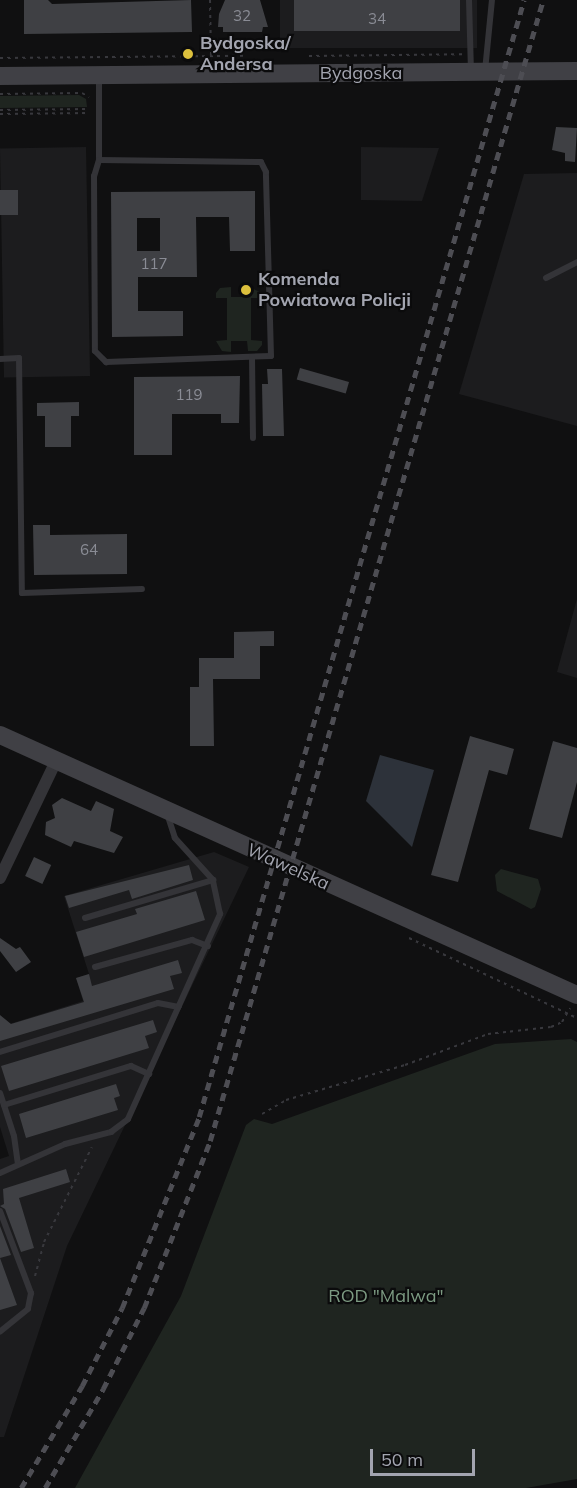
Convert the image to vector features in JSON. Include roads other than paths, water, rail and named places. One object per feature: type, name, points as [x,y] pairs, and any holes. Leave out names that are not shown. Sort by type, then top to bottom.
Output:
[{"type":"street","name":"Bydgoska","points":[[0,76],[577,71]]},
{"type":"street","name":"Wawelska","points":[[0,735],[576,995]]},
{"type":"street","points":[[0,878],[56,761]]},
{"type":"lane","points":[[469,0],[472,54],[478,72]]},
{"type":"lane","points":[[478,72],[492,0]]},
{"type":"lane","points":[[99,75],[99,160],[94,176],[95,351],[106,362],[271,356],[266,172],[261,162],[99,160]]},
{"type":"lane","points":[[546,278],[577,262]]},
{"type":"lane","points":[[252,357],[253,438]]},
{"type":"lane","points":[[0,359],[20,358],[22,593],[142,589]]},
{"type":"lane","points":[[0,1173],[65,1144],[111,1132],[128,1119],[208,946],[219,914],[213,880],[175,838],[167,812]]},
{"type":"lane","points":[[85,918],[213,880]]},
{"type":"lane","points":[[95,967],[192,940],[208,946]]},
{"type":"lane","points":[[0,1052],[158,1003],[179,1008]]},
{"type":"lane","points":[[4,1105],[130,1066],[148,1074]]},
{"type":"lane","points":[[0,1093],[18,1164]]},
{"type":"lane","points":[[0,1211],[31,1293],[28,1310],[0,1332]]},
{"type":"railway","points":[[21,1488],[82,1386],[122,1308],[199,1117],[524,0]]},
{"type":"railway","points":[[45,1488],[103,1389],[144,1308],[210,1141],[543,0]]},
{"type":"place","name":"Bydgoska/ Andersa","points":[[188,54]]},
{"type":"place","name":"Komenda Powiatowa Policji","points":[[246,290]]},
{"type":"park label","name":"ROD \"Malwa\"","points":[[386,1296]]}]
